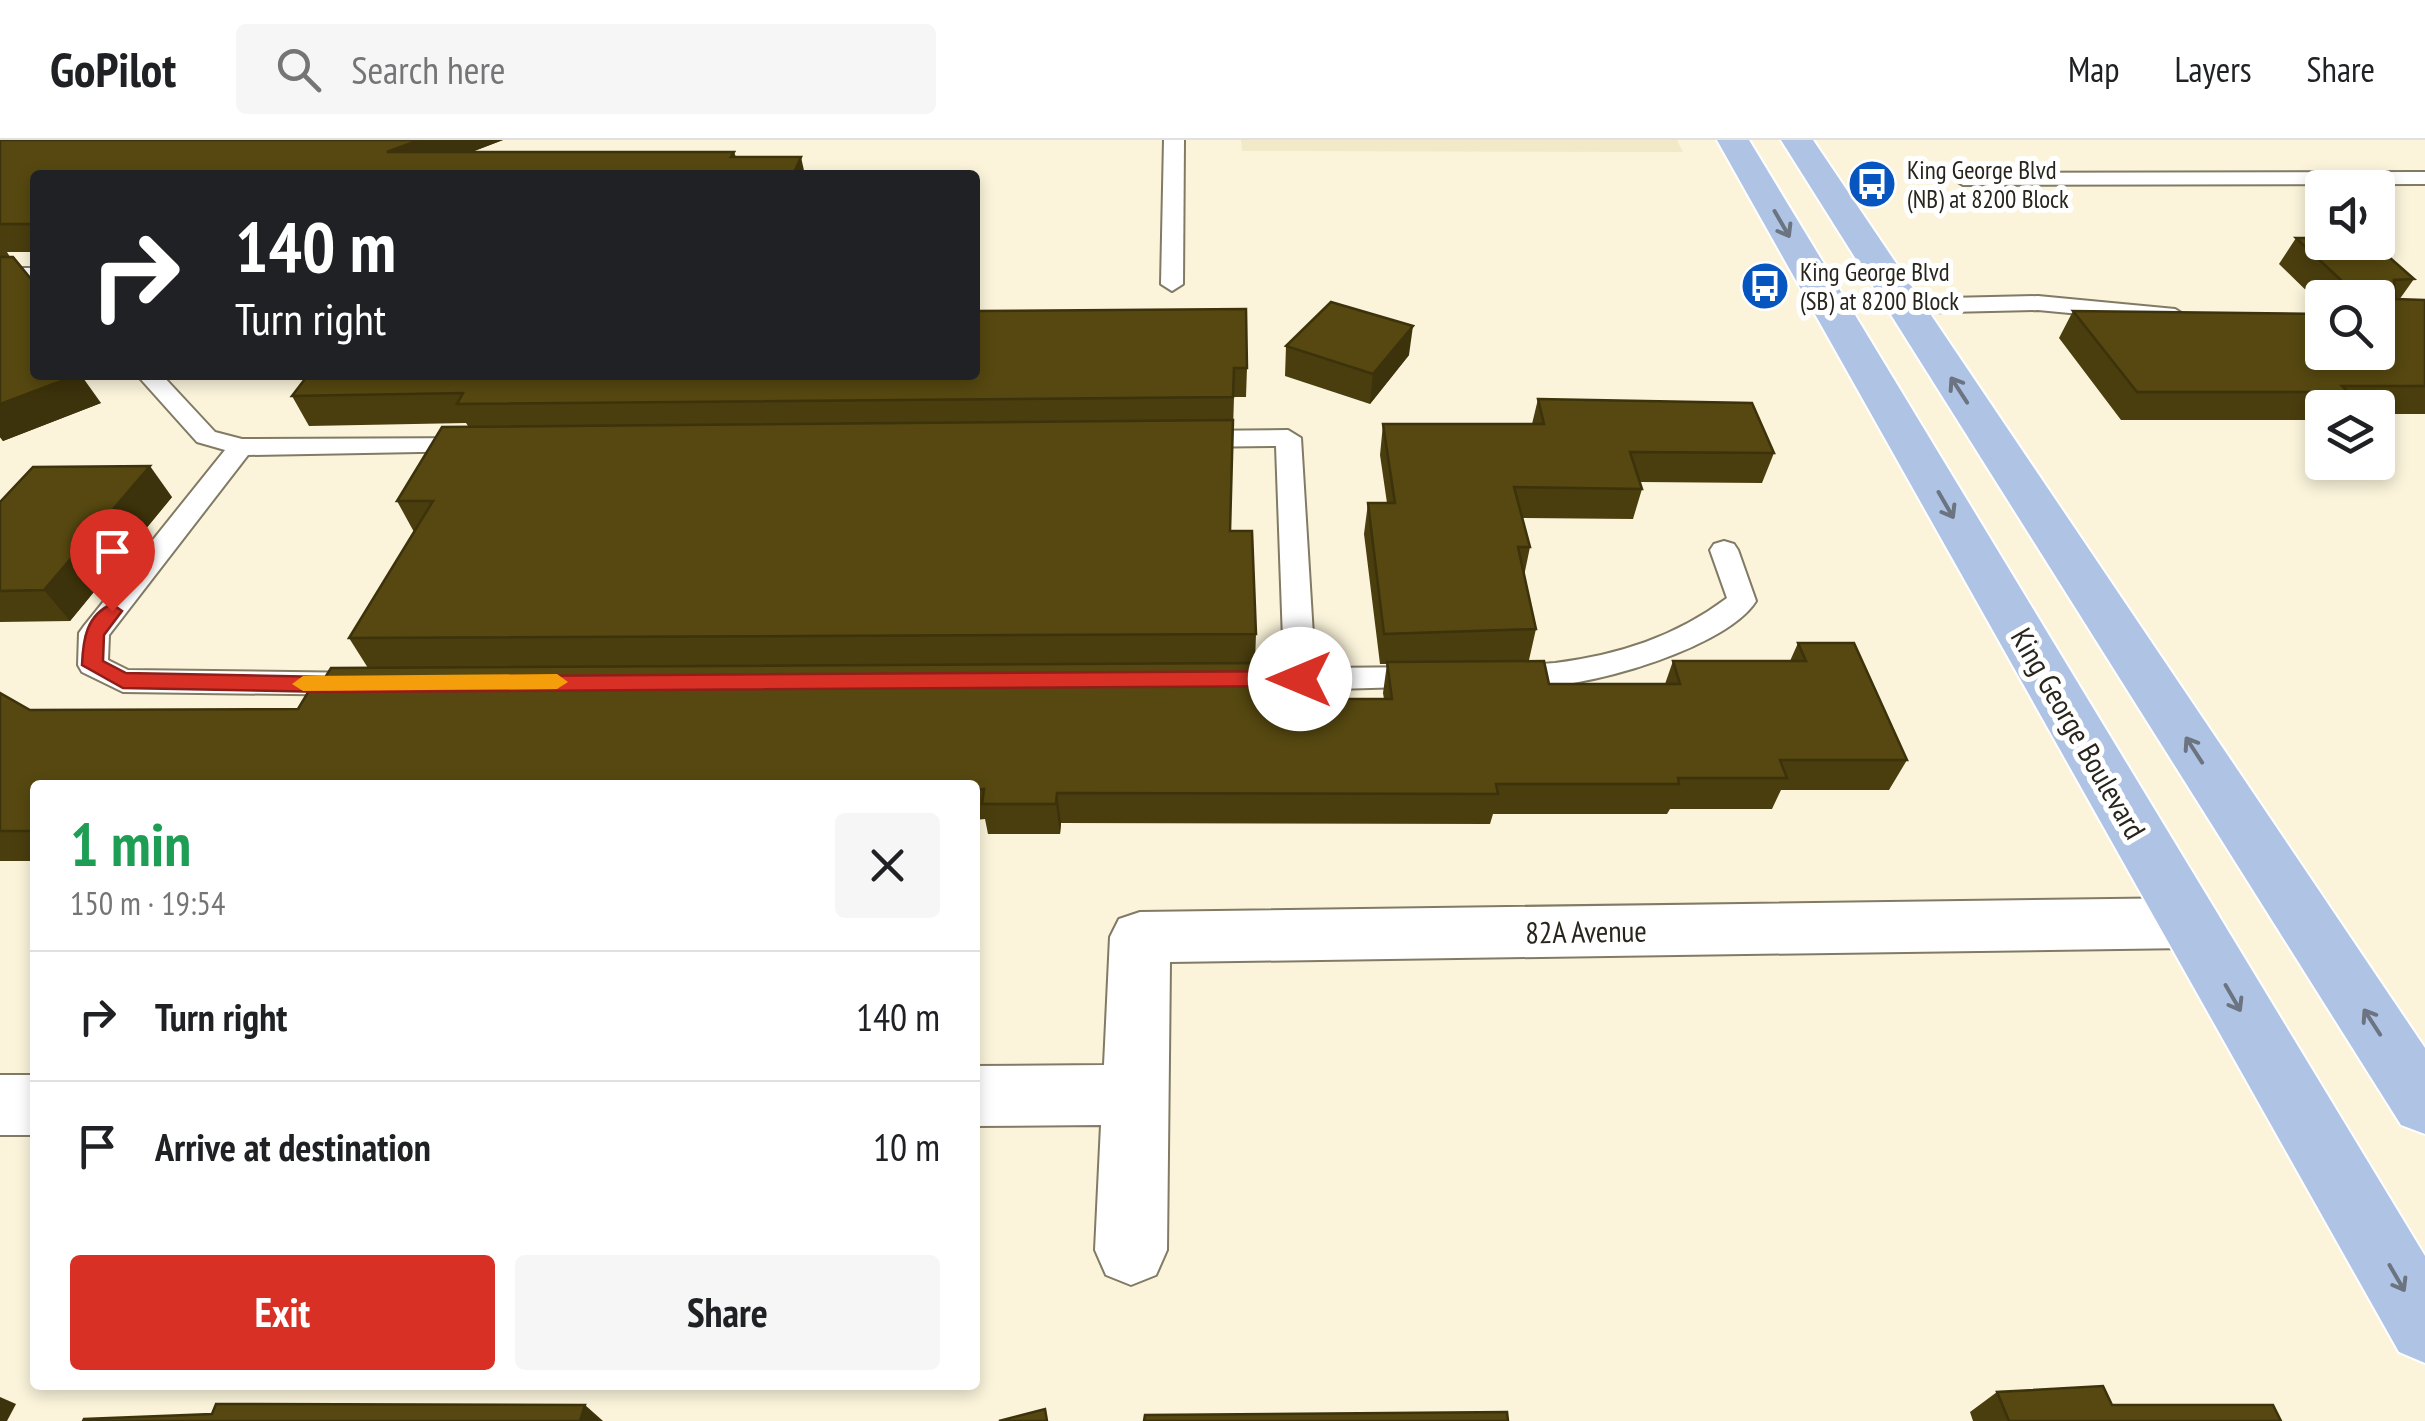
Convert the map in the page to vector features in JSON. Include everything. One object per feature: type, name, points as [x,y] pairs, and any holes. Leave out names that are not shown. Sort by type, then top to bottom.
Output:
[{"type":"main road","name":"King George Boulevard","points":[[1733,140],[2425,1326]]},
{"type":"main road","points":[[1798,140],[2418,1082]]},
{"type":"street","name":"82A Avenue","points":[[1131,1250],[1140,937],[2189,923]]},
{"type":"street","points":[[980,1096],[1136,1095]]},
{"type":"street","points":[[0,1105],[30,1105]]},
{"type":"lane","points":[[1172,284],[1174,140]]},
{"type":"lane","points":[[1963,180],[2425,178]]},
{"type":"lane","points":[[0,275],[30,275]]},
{"type":"lane","points":[[1905,306],[2038,302],[2196,318]]},
{"type":"lane","points":[[154,380],[206,437],[242,447],[499,443]]},
{"type":"lane","points":[[1170,439],[1288,438],[1300,679]]},
{"type":"lane","points":[[242,447],[94,634],[93,665],[123,681],[388,684]]},
{"type":"lane","points":[[1188,679],[1534,677],[1580,669],[1648,651],[1702,630],[1742,601],[1724,550]]},
{"type":"shaded area","points":[[1241,140],[1677,140],[1683,152],[1242,151]]},
{"type":"building","points":[[0,140],[419,140],[387,152],[734,152],[731,157],[801,157],[795,170],[30,170],[30,224],[0,224]]},
{"type":"building","points":[[0,257],[13,257],[30,278],[30,380],[64,380],[0,404]]},
{"type":"building","points":[[2319,260],[2392,260],[2414,279],[2394,280],[2341,280]]},
{"type":"building","points":[[2395,299],[2425,300],[2425,386],[2342,386],[2346,390],[2305,392],[2137,392],[2073,311],[2305,314],[2305,370],[2395,370]]},
{"type":"building","points":[[1331,302],[1413,326],[1373,374],[1286,346]]},
{"type":"building","points":[[1246,309],[1247,368],[1234,368],[1233,397],[457,404],[463,393],[292,396],[304,380],[980,380],[980,311]]},
{"type":"building","points":[[1538,399],[1752,403],[1774,453],[1630,452],[1642,489],[1514,487],[1530,547],[1518,547],[1536,629],[1384,634],[1368,503],[1395,503],[1383,424],[1544,424]]},
{"type":"building","points":[[1233,420],[1230,531],[1252,531],[1256,634],[349,638],[433,501],[397,501],[442,427]]},
{"type":"building","points":[[150,466],[44,590],[0,591],[0,502],[33,467]]},
{"type":"building","points":[[1798,643],[1854,643],[1907,760],[1780,760],[1787,778],[1678,778],[1679,784],[1496,784],[1498,794],[1057,793],[1056,804],[982,804],[984,789],[980,789],[980,780],[30,780],[30,831],[0,831],[0,693],[30,710],[298,709],[310,689],[318,689],[331,668],[1256,663],[1258,699],[1392,699],[1387,662],[1544,661],[1549,684],[1680,684],[1673,661],[1806,661]]},
{"type":"building","points":[[2103,1386],[2112,1405],[2273,1405],[2281,1421],[2009,1421],[1997,1392]]},
{"type":"building","points":[[216,1404],[585,1405],[580,1421],[83,1421],[212,1414]]},
{"type":"building","points":[[1045,1409],[1047,1421],[999,1421]]},
{"type":"building","points":[[1507,1412],[1508,1421],[1144,1421],[1145,1415]]},
{"type":"slow traffic","points":[[303,684],[557,682]]},
{"type":"place","name":"King George Blvd (NB) at 8200 Block","points":[[1872,184]]},
{"type":"place","name":"King George Blvd (SB) at 8200 Block","points":[[1765,286]]},
{"type":"route","points":[[112,611],[94,634],[93,665],[123,681],[329,684],[1300,679]]}]
